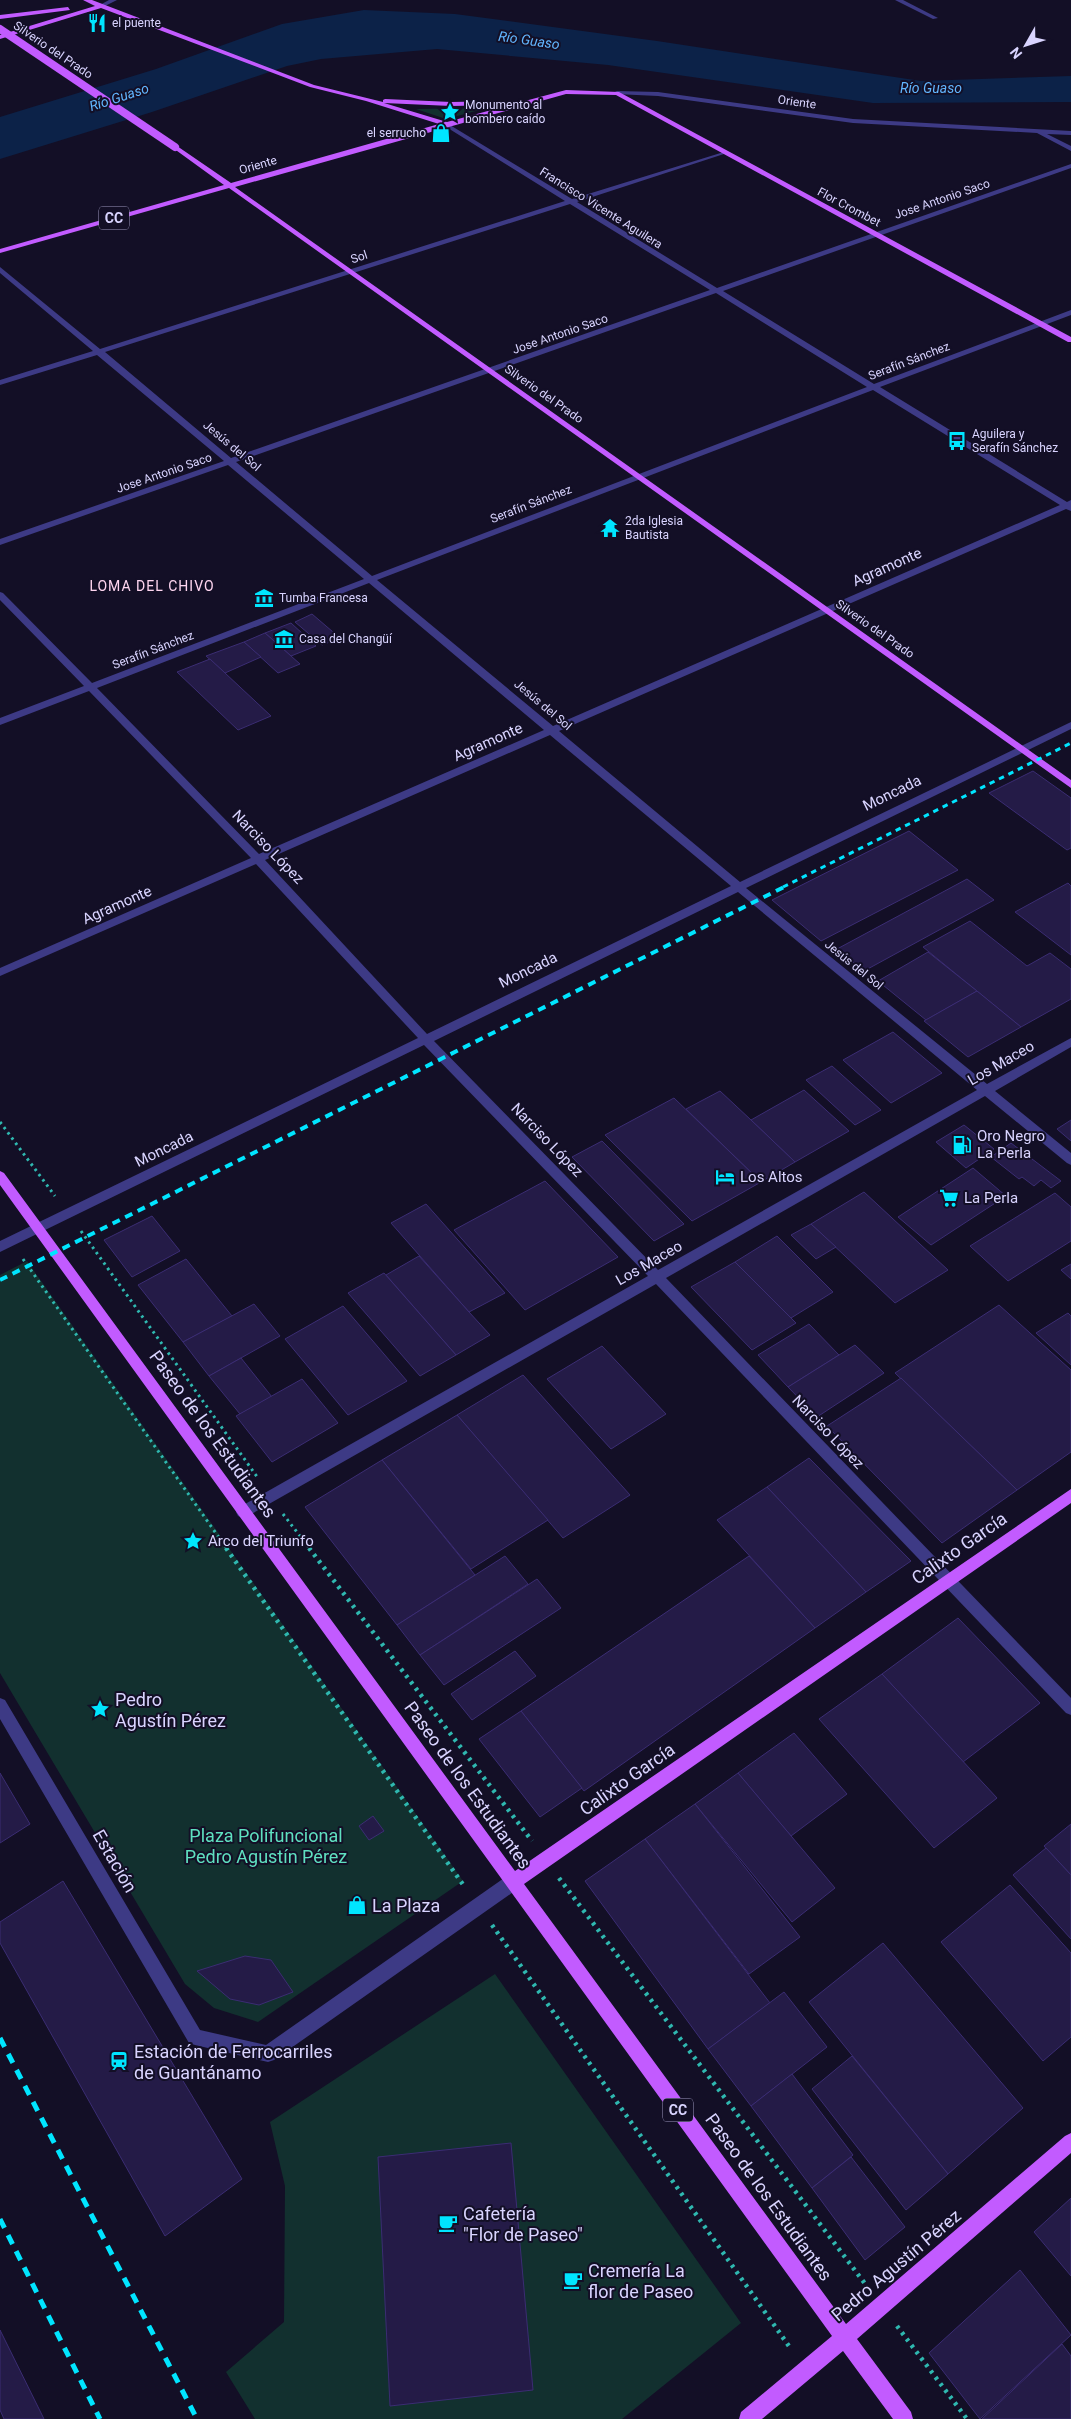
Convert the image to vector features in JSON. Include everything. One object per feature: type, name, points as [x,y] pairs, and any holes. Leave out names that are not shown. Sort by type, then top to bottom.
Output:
[{"type":"main road","name":"Francisco Vicente Aguilera","points":[[86,0],[312,86],[368,100],[445,124]]},
{"type":"main road","points":[[0,37],[101,6]]},
{"type":"main road","points":[[0,17],[101,6]]},
{"type":"main road","points":[[69,15],[98,12],[123,14]]},
{"type":"main road","name":"Silverio del Prado","points":[[0,29],[229,185],[1071,785]]},
{"type":"main road","name":"Oriente","points":[[0,251],[522,103],[566,92],[616,93]]},
{"type":"main road","name":"Flor Crombet","points":[[616,93],[1071,340]]},
{"type":"main road","name":"Oriente","points":[[368,100],[451,104],[522,103]]},
{"type":"main road","name":"Paseo de los Estudiantes","points":[[0,1176],[904,2419]]},
{"type":"main road","name":"Calixto García","points":[[513,1882],[1071,1495]]},
{"type":"main road","name":"Pedro Agustín Pérez","points":[[748,2419],[1071,2142]]},
{"type":"street","points":[[101,6],[114,0]]},
{"type":"street","points":[[898,0],[935,18]]},
{"type":"street","name":"Oriente","points":[[616,93],[658,94],[853,121],[1071,133]]},
{"type":"street","name":"Francisco Vicente Aguilera","points":[[445,124],[715,291],[1069,505]]},
{"type":"street","points":[[1035,131],[1071,149]]},
{"type":"street","name":"Sol","points":[[0,383],[725,152]]},
{"type":"street","name":"Jose Antonio Saco","points":[[0,542],[1071,166]]},
{"type":"street","name":"Jesús del Sol","points":[[0,268],[738,886],[1071,1160]]},
{"type":"street","name":"Serafín Sánchez","points":[[0,722],[1071,312]]},
{"type":"street","name":"Agramonte","points":[[0,972],[1069,505]]},
{"type":"street","name":"Narciso López","points":[[0,595],[258,859],[425,1038],[658,1277],[1071,1708]]},
{"type":"street","name":"Moncada","points":[[6,1244],[1071,724]]},
{"type":"street","name":"Los Maceo","points":[[243,1512],[1071,1042]]},
{"type":"street","name":"Estación","points":[[0,1706],[195,2037]]},
{"type":"street","name":"Calixto García","points":[[195,2037],[268,2054],[513,1882]]},
{"type":"path","points":[[0,1122],[69,1214],[271,1497],[967,2419]]},
{"type":"path","points":[[6,1244],[479,1907],[806,2370]]},
{"type":"green space","points":[[487,108],[446,119],[416,109]]},
{"type":"green space","name":"Plaza Polifuncional Pedro Agustín Pérez","points":[[27,1261],[463,1881],[258,2022],[214,2008],[185,1984],[0,1673],[0,1275]]},
{"type":"green space","points":[[495,1974],[741,2323],[622,2419],[255,2419],[226,2372],[284,2322],[285,2186],[270,2122]]},
{"type":"water","name":"Río Guaso","points":[[364,10],[455,14],[657,41],[921,81],[1071,76],[1071,102],[873,103],[608,65],[437,49],[321,59],[287,66],[152,112],[0,159],[0,117],[156,69],[282,24]]},
{"type":"building","points":[[312,614],[340,638],[322,645],[295,622]]},
{"type":"building","points":[[291,623],[316,646],[291,656],[265,633]]},
{"type":"building","points":[[265,633],[300,664],[278,673],[244,642]]},
{"type":"building","points":[[244,642],[261,657],[225,673],[206,656]]},
{"type":"building","points":[[210,659],[271,716],[238,730],[177,672]]},
{"type":"building","points":[[1033,771],[1071,798],[1071,848],[1067,850],[989,793]]},
{"type":"building","points":[[909,831],[958,870],[821,941],[772,900]]},
{"type":"building","points":[[967,879],[994,900],[864,971],[837,949]]},
{"type":"building","points":[[1068,883],[1071,886],[1071,955],[1015,912]]},
{"type":"building","points":[[970,921],[1027,966],[1050,953],[1071,969],[1071,999],[1021,1027],[923,947]]},
{"type":"building","points":[[928,952],[977,991],[926,1020],[878,981]]},
{"type":"building","points":[[977,991],[1021,1027],[968,1057],[924,1021]]},
{"type":"building","points":[[893,1032],[942,1073],[891,1103],[843,1060]]},
{"type":"building","points":[[832,1066],[881,1110],[855,1125],[806,1080]]},
{"type":"building","points":[[804,1090],[849,1131],[795,1162],[751,1120]]},
{"type":"building","points":[[720,1091],[795,1162],[761,1182],[686,1109]]},
{"type":"building","points":[[674,1098],[761,1182],[692,1221],[605,1135]]},
{"type":"building","points":[[1071,1120],[1071,1141],[1057,1129]]},
{"type":"building","points":[[964,1125],[994,1149],[966,1168],[936,1142]]},
{"type":"building","points":[[602,1141],[684,1224],[654,1241],[572,1157]]},
{"type":"building","points":[[1011,1143],[1061,1181],[1051,1188],[1041,1180],[1034,1186],[1022,1177],[1019,1179],[991,1157]]},
{"type":"building","points":[[973,1168],[1006,1196],[931,1245],[898,1217]]},
{"type":"building","points":[[545,1181],[618,1257],[525,1310],[454,1230]]},
{"type":"building","points":[[864,1192],[948,1270],[895,1303],[811,1224]]},
{"type":"building","points":[[1055,1193],[1071,1207],[1071,1241],[1008,1281],[970,1246]]},
{"type":"building","points":[[426,1204],[505,1293],[469,1312],[391,1223]]},
{"type":"building","points":[[152,1216],[180,1251],[132,1277],[104,1240]]},
{"type":"building","points":[[811,1224],[836,1247],[816,1259],[791,1235]]},
{"type":"building","points":[[777,1236],[833,1292],[791,1318],[735,1262]]},
{"type":"building","points":[[419,1256],[490,1335],[456,1355],[386,1275]]},
{"type":"building","points":[[186,1259],[232,1316],[183,1342],[138,1285]]},
{"type":"building","points":[[735,1262],[796,1323],[752,1350],[691,1287]]},
{"type":"building","points":[[1071,1264],[1071,1279],[1061,1270]]},
{"type":"building","points":[[384,1273],[456,1355],[420,1376],[348,1293]]},
{"type":"building","points":[[254,1304],[280,1336],[209,1376],[183,1342]]},
{"type":"building","points":[[999,1305],[1071,1370],[1071,1452],[1017,1490],[895,1373]]},
{"type":"building","points":[[343,1306],[407,1381],[348,1415],[285,1339]]},
{"type":"building","points":[[1068,1313],[1071,1316],[1071,1365],[1036,1333]]},
{"type":"building","points":[[809,1324],[839,1355],[788,1387],[758,1355]]},
{"type":"building","points":[[855,1345],[884,1373],[817,1417],[788,1387]]},
{"type":"building","points":[[602,1346],[666,1414],[611,1449],[547,1379]]},
{"type":"building","points":[[241,1358],[272,1397],[240,1414],[209,1376]]},
{"type":"building","points":[[523,1375],[630,1495],[563,1538],[457,1415]]},
{"type":"building","points":[[901,1378],[1017,1490],[942,1543],[827,1426]]},
{"type":"building","points":[[302,1379],[338,1423],[272,1462],[236,1416]]},
{"type":"building","points":[[457,1415],[548,1520],[471,1569],[382,1460]]},
{"type":"building","points":[[809,1458],[911,1561],[866,1592],[767,1487]]},
{"type":"building","points":[[382,1460],[475,1575],[397,1625],[305,1507]]},
{"type":"building","points":[[767,1487],[866,1592],[815,1628],[717,1520]]},
{"type":"building","points":[[505,1556],[528,1584],[420,1655],[397,1625]]},
{"type":"building","points":[[749,1556],[815,1628],[584,1791],[521,1711]]},
{"type":"building","points":[[537,1579],[561,1608],[444,1685],[420,1655]]},
{"type":"building","points":[[958,1618],[1040,1703],[963,1762],[882,1674]]},
{"type":"building","points":[[515,1651],[536,1676],[472,1720],[451,1694]]},
{"type":"building","points":[[882,1674],[997,1798],[934,1848],[819,1719]]},
{"type":"building","points":[[521,1711],[582,1788],[540,1817],[479,1739]]},
{"type":"building","points":[[794,1733],[847,1794],[791,1836],[738,1773]]},
{"type":"building","points":[[0,1773],[30,1824],[0,1843]]},
{"type":"building","points":[[738,1773],[835,1888],[792,1922],[695,1804]]},
{"type":"building","points":[[695,1804],[800,1937],[749,1974],[645,1839]]},
{"type":"building","points":[[373,1816],[384,1831],[369,1840],[359,1826]]},
{"type":"building","points":[[1071,1824],[1071,1875],[1044,1846]]},
{"type":"building","points":[[645,1839],[770,2003],[708,2049],[585,1881]]},
{"type":"building","points":[[1046,1848],[1071,1875],[1071,1939],[1013,1875]]},
{"type":"building","name":"Estación de Ferrocarriles de Guantánamo","points":[[63,1881],[242,2179],[165,2236],[0,1943],[0,1922]]},
{"type":"building","points":[[1010,1885],[1071,1953],[1071,2037],[1043,2061],[941,1942]]},
{"type":"building","points":[[883,1943],[1023,2108],[948,2174],[809,2002]]},
{"type":"building","points":[[245,1956],[271,1960],[293,1992],[259,2005],[230,1999],[197,1971]]},
{"type":"building","points":[[784,1992],[827,2047],[751,2106],[708,2049]]},
{"type":"building","points":[[852,2056],[948,2174],[906,2210],[812,2089]]},
{"type":"building","points":[[792,2074],[853,2155],[812,2188],[751,2106]]},
{"type":"building","points":[[511,2143],[533,2390],[390,2406],[378,2157]]},
{"type":"building","points":[[851,2157],[905,2227],[865,2260],[812,2188]]},
{"type":"building","points":[[1071,2198],[1071,2276],[1034,2232]]},
{"type":"building","points":[[1020,2270],[1071,2335],[980,2419],[929,2353]]},
{"type":"building","points":[[0,2330],[44,2419],[4,2419],[0,2410]]},
{"type":"building","points":[[1062,2344],[1071,2356],[1071,2419],[982,2419]]},
{"type":"railway","points":[[783,887],[1071,743]]},
{"type":"railway","points":[[0,1280],[786,886]]},
{"type":"railway","points":[[0,2038],[197,2419]]},
{"type":"railway","points":[[0,2219],[100,2419]]},
{"type":"place","name":"el puente","points":[[97,23]]},
{"type":"place","name":"Monumento al bombero caído","points":[[450,112]]},
{"type":"place","name":"el serrucho","points":[[441,133]]},
{"type":"place","name":"Aguilera y Serafín Sánchez","points":[[957,441]]},
{"type":"place","name":"2da Iglesia Bautista","points":[[610,528]]},
{"type":"place","name":"Tumba Francesa","points":[[264,598]]},
{"type":"place","name":"Casa del Changüí","points":[[284,639]]},
{"type":"place","name":"Oro Negro La Perla","points":[[962,1145]]},
{"type":"place","name":"Los Altos","points":[[725,1177]]},
{"type":"place","name":"La Perla","points":[[949,1198]]},
{"type":"place","name":"Arco del Triunfo","points":[[193,1541]]},
{"type":"place","name":"Pedro Agustín Pérez","points":[[100,1709]]},
{"type":"place","name":"La Plaza","points":[[357,1905]]},
{"type":"place","name":"Estación de Ferrocarriles de Guantánamo","points":[[119,2061]]},
{"type":"place","name":"Cafetería \"Flor de Paseo\"","points":[[448,2223]]},
{"type":"place","name":"Cremería La flor de Paseo","points":[[573,2280]]},
{"type":"district","name":"LOMA DEL CHIVO","points":[[152,586]]}]
